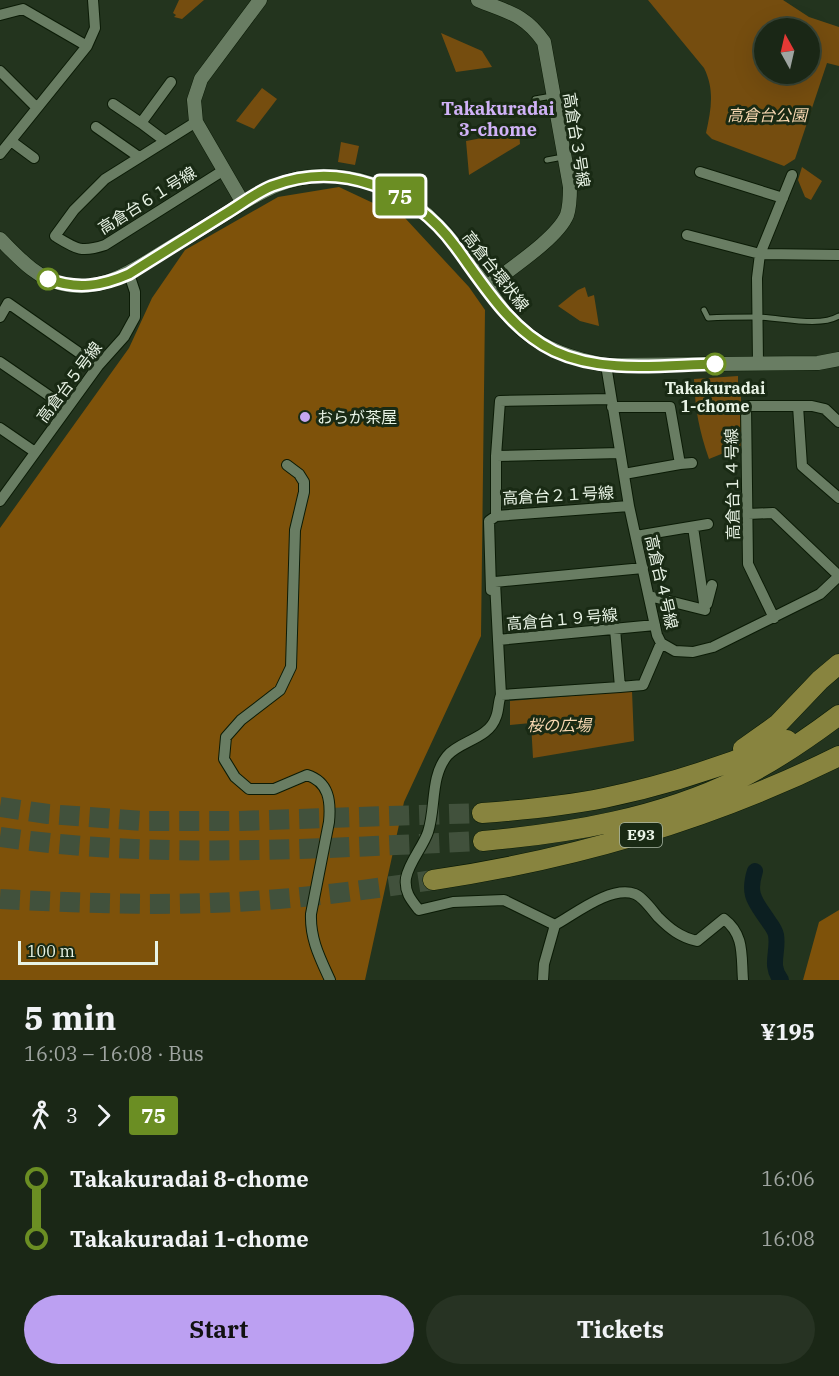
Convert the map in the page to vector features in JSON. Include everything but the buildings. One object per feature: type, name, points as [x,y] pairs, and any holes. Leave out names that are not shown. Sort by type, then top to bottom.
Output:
[{"type":"highway","points":[[658,785],[734,754],[762,737],[839,664]]},
{"type":"highway","name":"E93","points":[[482,813],[558,806],[658,785],[706,771],[769,748],[800,735],[839,714]]},
{"type":"highway","name":"E93","points":[[483,841],[543,836],[595,826],[693,798],[738,779],[778,758],[839,714]]},
{"type":"highway","name":"E93","points":[[433,880],[526,864],[630,838],[689,820],[739,801],[839,756]]},
{"type":"street","points":[[0,154],[87,46],[95,28],[93,0]]},
{"type":"street","points":[[243,203],[196,122],[194,100],[201,78],[260,0]]},
{"type":"street","name":"高倉台３号線","points":[[478,0],[522,18],[533,26],[544,42],[570,188],[570,204],[566,217],[549,238],[487,287]]},
{"type":"street","points":[[0,15],[23,9],[87,46]]},
{"type":"street","points":[[2,76],[37,108]]},
{"type":"street","points":[[141,123],[171,82]]},
{"type":"street","points":[[113,104],[165,141]]},
{"type":"street","name":"高倉台６１号線","points":[[196,122],[105,179],[74,210],[55,236],[74,248],[88,250],[105,245],[224,170]]},
{"type":"street","points":[[96,127],[139,157]]},
{"type":"street","points":[[11,141],[34,158]]},
{"type":"street","points":[[700,172],[783,198]]},
{"type":"street","points":[[758,363],[757,278],[760,254],[792,175]]},
{"type":"street","name":"高倉台環状線","points":[[0,239],[30,268],[48,279],[62,284],[95,285],[129,274],[272,186],[309,177],[329,176],[369,183],[404,198],[437,224],[512,320],[552,350],[578,360],[606,365],[818,363],[839,359]]},
{"type":"street","points":[[687,235],[760,254],[839,255]]},
{"type":"street","name":"高倉台５号線","points":[[0,501],[98,366],[124,337],[135,317],[135,292],[129,274]]},
{"type":"street","points":[[0,317],[8,303],[98,366]]},
{"type":"street","points":[[0,362],[67,408]]},
{"type":"street","name":"高倉台４号線","points":[[606,365],[642,568],[657,635],[662,643],[675,651],[693,652],[713,647],[820,594],[839,576]]},
{"type":"street","name":"高倉台２１号線","points":[[612,403],[500,401],[496,456],[496,516],[630,506]]},
{"type":"street","points":[[612,403],[670,407],[680,464]]},
{"type":"street","name":"高倉台１４号線","points":[[774,618],[748,564],[746,406],[812,406],[825,409],[839,422]]},
{"type":"street","points":[[798,406],[802,466],[839,498]]},
{"type":"street","points":[[0,428],[35,452]]},
{"type":"street","points":[[496,456],[620,453]]},
{"type":"street","points":[[624,474],[692,463]]},
{"type":"street","points":[[286,465],[299,474],[304,482],[304,492],[295,530],[291,667],[280,690],[241,720],[226,737],[224,759],[235,777],[249,789],[274,789],[307,775],[318,779],[324,786],[331,810],[310,927],[314,946],[330,980]]},
{"type":"street","points":[[748,514],[772,513],[839,576]]},
{"type":"street","points":[[496,516],[489,521],[492,601],[496,600]]},
{"type":"street","points":[[636,536],[708,524]]},
{"type":"street","points":[[693,527],[705,610]]},
{"type":"street","name":"高倉台１９号線","points":[[642,568],[495,582],[498,640],[655,625]]},
{"type":"street","points":[[705,610],[712,585]]},
{"type":"street","points":[[649,596],[705,610]]},
{"type":"street","points":[[615,629],[620,687]]},
{"type":"street","points":[[498,640],[501,695],[496,718],[488,729],[470,742],[456,748],[440,768],[428,831],[406,877],[407,895],[419,910],[453,902],[504,900],[555,926]]},
{"type":"street","points":[[501,695],[643,685],[662,643]]},
{"type":"street","points":[[543,980],[544,964],[555,926],[598,899],[620,892],[636,894],[670,929],[685,938],[697,941],[724,919],[734,927],[739,935],[743,980]]},
{"type":"lane","points":[[535,99],[553,96]]},
{"type":"lane","points":[[547,160],[565,157]]},
{"type":"lane","points":[[704,310],[708,318],[758,317],[832,320],[839,316]]},
{"type":"green space","points":[[179,0],[204,0],[182,19],[174,17],[176,15],[173,13]]},
{"type":"green space","name":"高倉台公園","points":[[648,0],[783,0],[812,18],[754,18],[754,84],[820,84],[795,159],[784,166],[712,139],[706,133],[711,92],[704,68]]},
{"type":"green space","name":"高倉台公園","points":[[820,21],[839,27],[839,66],[827,63],[820,84]]},
{"type":"green space","points":[[441,33],[482,51],[492,67],[456,72]]},
{"type":"green space","points":[[262,88],[277,99],[254,129],[236,121]]},
{"type":"green space","points":[[519,131],[520,144],[469,175],[466,141]]},
{"type":"green space","points":[[341,142],[359,146],[355,165],[338,162]]},
{"type":"green space","points":[[802,167],[822,181],[811,200],[805,197],[798,180]]},
{"type":"green space","points":[[585,287],[588,297],[594,295],[599,326],[580,321],[558,306]]},
{"type":"green space","points":[[738,376],[738,386],[741,386],[741,446],[709,459],[698,419],[694,379]]},
{"type":"green space","name":"桜の広場","points":[[632,691],[634,741],[533,758],[531,723],[510,725],[510,701]]},
{"type":"shaded area","points":[[339,187],[405,218],[469,287],[485,310],[481,636],[404,802],[365,980],[0,980],[0,528],[129,348],[152,298],[185,250],[278,197]]},
{"type":"shaded area","points":[[839,910],[839,980],[803,980],[819,922]]},
{"type":"waterway","points":[[755,871],[752,893],[776,933],[775,964],[781,980]]},
{"type":"tunnel","points":[[0,807],[48,814],[142,821],[237,821],[482,813]]},
{"type":"tunnel","points":[[0,837],[60,844],[181,850],[302,849],[483,841]]},
{"type":"tunnel","points":[[0,899],[116,904],[233,902],[333,894],[433,880]]},
{"type":"bus line","name":"75","points":[[48,279],[79,286],[112,281],[129,274],[263,190],[309,177],[343,177],[384,188],[404,198],[424,213],[444,231],[512,320],[552,350],[578,360],[606,365],[715,364]]},
{"type":"place","name":"Takakuradai 1-chome","points":[[715,364]]},
{"type":"place","name":"おらが茶屋","points":[[305,417]]},
{"type":"district","name":"Takakuradai 3-chome","points":[[498,119]]}]
